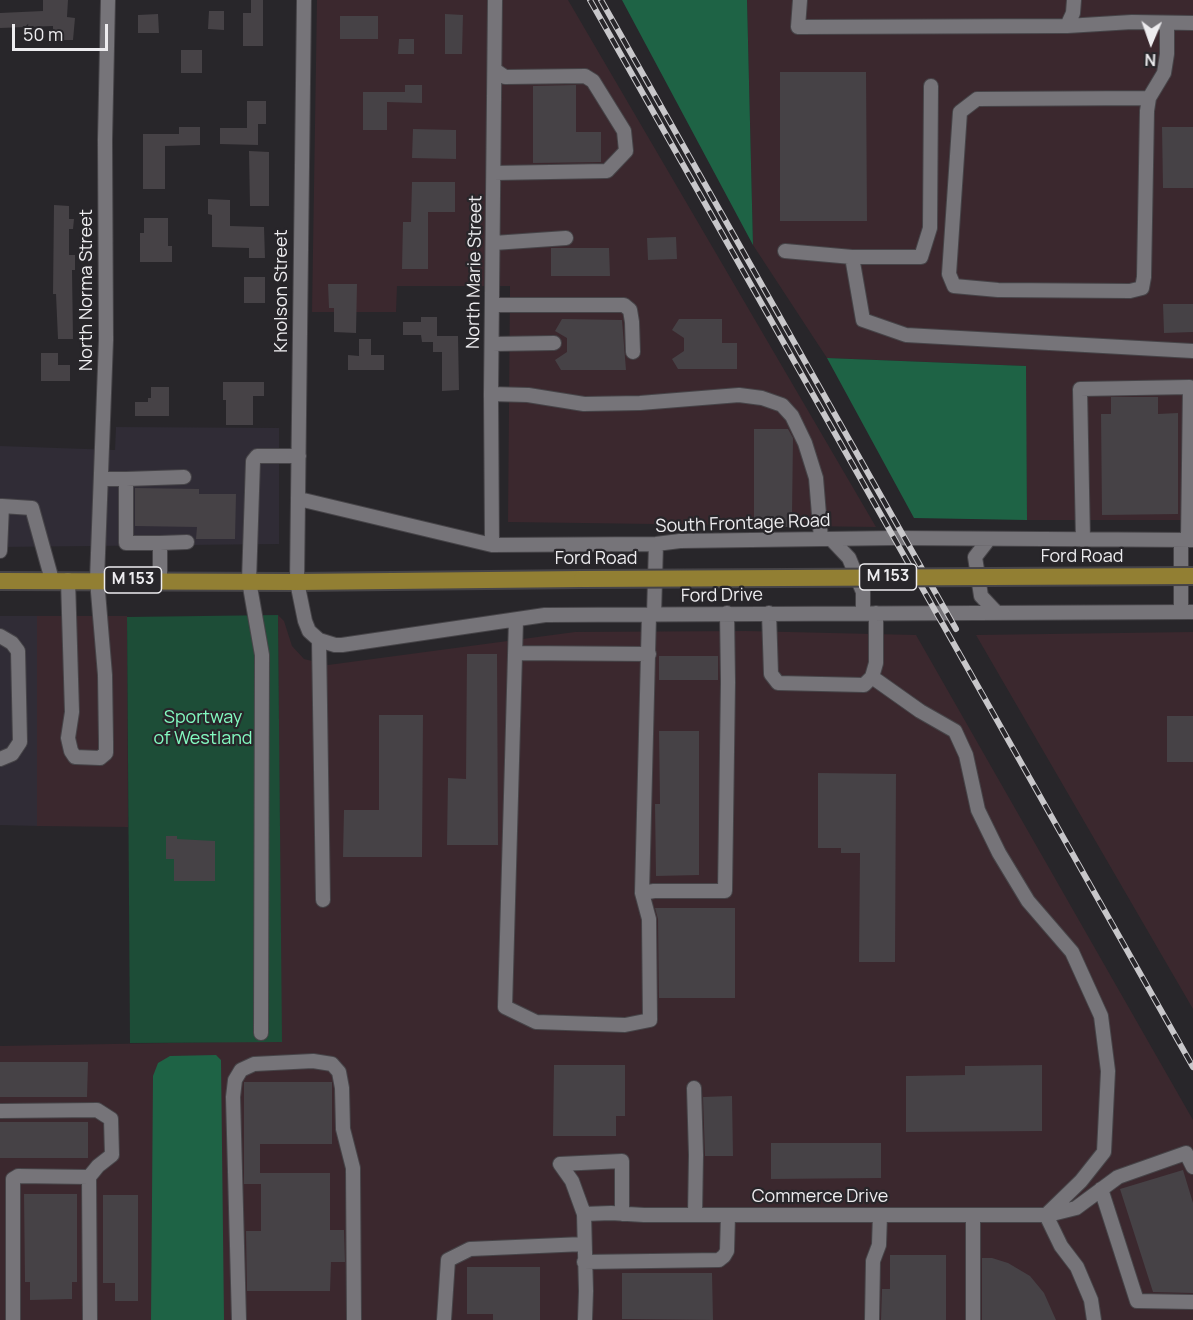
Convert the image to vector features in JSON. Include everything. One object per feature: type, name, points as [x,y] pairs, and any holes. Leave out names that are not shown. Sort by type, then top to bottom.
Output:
[{"type":"main road","name":"Ford Road","points":[[0,581],[297,582],[1193,576]]},
{"type":"street","name":"North Norma Street","points":[[60,580],[72,712],[68,738],[75,757],[100,758],[106,753],[105,675],[97,580],[106,340],[105,140],[108,0]]},
{"type":"street","name":"Knolson Street","points":[[297,582],[304,0]]},
{"type":"street","name":"North Marie Street","points":[[492,545],[490,394],[494,243],[495,0]]},
{"type":"street","points":[[800,0],[798,27],[1193,23]]},
{"type":"street","points":[[1067,26],[1073,13],[1074,0]]},
{"type":"street","points":[[1149,98],[977,99],[960,112],[949,274],[954,286],[1020,290],[1130,291],[1142,288],[1149,98],[1164,73],[1167,54],[1167,22]]},
{"type":"street","points":[[494,173],[607,171],[626,151],[624,131],[592,81],[585,76],[505,78],[495,70]]},
{"type":"street","points":[[785,251],[852,257],[921,257],[930,228],[931,86]]},
{"type":"street","points":[[494,243],[566,238]]},
{"type":"street","points":[[852,257],[863,320],[906,335],[1193,351]]},
{"type":"street","points":[[492,305],[624,305],[630,310],[633,352]]},
{"type":"street","points":[[492,344],[554,343]]},
{"type":"street","points":[[1083,540],[1080,389],[1190,387],[1187,612]]},
{"type":"street","points":[[490,394],[528,395],[584,404],[640,403],[739,395],[762,398],[782,405],[792,416],[805,443],[816,478],[826,539],[849,558],[870,612],[876,663],[872,677],[864,685],[778,683],[771,674],[769,613]]},
{"type":"street","points":[[261,1033],[262,656],[249,581],[254,461],[257,456],[299,456]]},
{"type":"street","points":[[101,479],[184,477]]},
{"type":"street","points":[[126,478],[126,543],[187,542]]},
{"type":"street","name":"South Frontage Road","points":[[299,499],[492,545],[656,544],[680,541],[826,539],[1187,540]]},
{"type":"street","points":[[0,551],[1,506],[32,508],[60,580]]},
{"type":"street","points":[[989,539],[975,557],[981,596],[997,613]]},
{"type":"street","points":[[160,543],[160,580]]},
{"type":"street","points":[[516,620],[505,1007],[536,1022],[625,1025],[650,1020],[649,919],[642,893],[649,654],[656,544]]},
{"type":"street","points":[[297,582],[305,621],[309,631],[319,640],[323,900]]},
{"type":"street","name":"Ford Drive","points":[[319,640],[342,645],[545,615],[1187,612]]},
{"type":"street","points":[[642,893],[724,891],[727,613]]},
{"type":"street","points":[[0,636],[12,643],[18,651],[20,742],[12,754],[0,759]]},
{"type":"street","points":[[515,653],[649,654]]},
{"type":"street","points":[[872,677],[920,711],[955,731],[966,755],[978,810],[999,853],[1028,901],[1072,952],[1101,1016],[1108,1071],[1104,1152],[1081,1181],[1046,1215],[1061,1246],[1077,1266],[1091,1300],[1095,1320]]},
{"type":"street","points":[[238,1320],[233,1096],[235,1080],[241,1070],[254,1064],[313,1061],[332,1064],[339,1072],[342,1088],[343,1130],[353,1168],[354,1320]]},
{"type":"street","points":[[694,1088],[695,1215]]},
{"type":"street","points":[[0,1112],[97,1110],[111,1119],[112,1155],[98,1166],[89,1178],[90,1320]]},
{"type":"street","name":"Commerce Drive","points":[[584,1214],[1046,1215],[1076,1208],[1118,1177],[1186,1153],[1193,1167]]},
{"type":"street","points":[[585,1320],[584,1214],[572,1181],[560,1164],[622,1161],[622,1214]]},
{"type":"street","points":[[14,1320],[13,1179],[18,1176],[89,1178]]},
{"type":"street","points":[[1101,1189],[1137,1301],[1193,1302]]},
{"type":"street","points":[[584,1262],[719,1260],[727,1251],[728,1215]]},
{"type":"street","points":[[872,1320],[873,1261],[879,1245],[880,1215]]},
{"type":"street","points":[[973,1215],[973,1320]]},
{"type":"street","points":[[444,1320],[448,1260],[470,1249],[584,1244]]},
{"type":"shaded area","points":[[317,0],[568,0],[876,527],[508,522],[510,286],[397,286],[396,312],[312,312]]},
{"type":"shaded area","points":[[747,0],[1193,0],[1193,520],[1027,520],[1025,366],[827,358],[753,245]]},
{"type":"shaded area","points":[[116,427],[279,428],[279,544],[0,547],[0,446],[115,450]]},
{"type":"shaded area","points":[[278,615],[284,621],[292,646],[304,659],[328,665],[575,632],[746,631],[916,635],[1193,1120],[1193,1320],[0,1320],[0,1046],[281,1041]]},
{"type":"shaded area","points":[[0,616],[37,616],[37,826],[0,825]]},
{"type":"shaded area","points":[[37,616],[127,616],[128,827],[37,826]]},
{"type":"shaded area","points":[[1193,632],[1193,1009],[976,635]]},
{"type":"green space","points":[[622,0],[747,0],[753,245]]},
{"type":"green space","points":[[827,358],[1026,366],[1027,520],[914,518]]},
{"type":"green space","name":"Sportway of Westland","points":[[278,615],[282,1042],[130,1043],[127,617]]},
{"type":"green space","points":[[216,1055],[221,1060],[224,1320],[151,1320],[153,1076],[158,1063],[170,1056]]},
{"type":"building","points":[[43,0],[68,0],[67,17],[75,18],[73,40],[53,40],[53,26],[0,28],[0,13],[43,11]]},
{"type":"building","points":[[251,0],[263,0],[263,46],[243,46],[243,13],[251,13]]},
{"type":"building","points":[[209,11],[224,11],[224,30],[208,29]]},
{"type":"building","points":[[158,14],[159,33],[138,33],[138,15]]},
{"type":"building","points":[[445,14],[463,15],[462,54],[445,54]]},
{"type":"building","points":[[340,16],[378,16],[378,39],[340,39]]},
{"type":"building","points":[[399,39],[414,39],[414,54],[398,54]]},
{"type":"building","points":[[181,50],[202,50],[202,73],[181,73]]},
{"type":"building","points":[[780,72],[866,72],[867,221],[780,221]]},
{"type":"building","points":[[405,85],[422,85],[422,103],[387,102],[387,130],[363,130],[363,92],[405,92]]},
{"type":"building","points":[[576,85],[576,132],[601,132],[601,162],[533,163],[533,86]]},
{"type":"building","points":[[247,101],[266,101],[266,124],[258,124],[258,145],[220,144],[220,128],[247,128]]},
{"type":"building","points":[[179,127],[200,127],[200,145],[165,146],[165,189],[143,189],[143,134],[179,134]]},
{"type":"building","points":[[1162,127],[1193,127],[1193,188],[1163,188]]},
{"type":"building","points":[[413,129],[456,130],[456,159],[412,158]]},
{"type":"building","points":[[249,151],[269,152],[269,206],[250,206]]},
{"type":"building","points":[[412,182],[455,182],[455,212],[428,212],[428,269],[402,269],[403,222],[411,222]]},
{"type":"building","points":[[208,199],[230,200],[230,226],[264,227],[265,258],[249,258],[249,248],[212,247],[212,215],[208,214]]},
{"type":"building","points":[[54,205],[69,206],[69,219],[74,219],[73,229],[69,229],[69,255],[75,255],[75,270],[72,270],[73,339],[58,339],[56,294],[53,294]]},
{"type":"building","points":[[144,218],[168,218],[168,246],[172,246],[172,262],[140,262],[140,233],[144,233]]},
{"type":"building","points":[[676,237],[677,259],[648,260],[647,238]]},
{"type":"building","points":[[551,248],[609,248],[610,276],[551,276]]},
{"type":"building","points":[[244,277],[265,277],[265,303],[244,303]]},
{"type":"building","points":[[328,284],[357,284],[356,333],[334,332],[334,308],[329,308]]},
{"type":"building","points":[[1163,304],[1193,304],[1193,332],[1164,333]]},
{"type":"building","points":[[421,317],[437,317],[437,336],[458,336],[459,390],[442,391],[442,352],[433,352],[433,342],[422,342],[421,335],[403,335],[403,322],[421,322]]},
{"type":"building","points":[[562,319],[622,320],[626,370],[561,370],[555,360],[567,352],[567,338],[555,331]]},
{"type":"building","points":[[679,319],[722,319],[722,343],[737,343],[737,369],[678,369],[672,359],[684,351],[684,338],[672,330]]},
{"type":"building","points":[[359,339],[371,339],[371,355],[384,355],[384,370],[348,370],[348,355],[359,356]]},
{"type":"building","points":[[41,353],[58,353],[58,365],[70,365],[70,381],[41,381]]},
{"type":"building","points":[[223,382],[264,382],[264,396],[253,396],[253,425],[226,425]]},
{"type":"building","points":[[151,387],[169,387],[169,416],[135,416],[135,402],[148,402],[148,398],[151,398]]},
{"type":"building","points":[[1111,397],[1158,397],[1158,414],[1178,413],[1178,514],[1102,515],[1101,414],[1111,414]]},
{"type":"building","points":[[754,429],[788,429],[793,438],[790,527],[754,527]]},
{"type":"building","points":[[135,488],[199,489],[199,494],[236,494],[235,539],[196,539],[197,527],[135,526]]},
{"type":"building","points":[[467,654],[497,654],[498,845],[447,845],[448,778],[466,779]]},
{"type":"building","points":[[659,656],[718,656],[718,680],[659,680]]},
{"type":"building","points":[[379,715],[423,715],[422,857],[343,857],[344,810],[379,810]]},
{"type":"building","points":[[1167,716],[1193,716],[1193,762],[1167,762]]},
{"type":"building","points":[[659,731],[699,731],[699,875],[656,876],[655,804],[660,804]]},
{"type":"building","points":[[818,773],[896,774],[895,962],[859,962],[860,853],[841,853],[841,848],[818,848]]},
{"type":"building","points":[[166,836],[177,836],[177,839],[215,841],[215,881],[174,881],[174,859],[166,859]]},
{"type":"building","points":[[655,908],[735,908],[735,998],[659,998],[658,919]]},
{"type":"building","points":[[0,1062],[88,1062],[87,1097],[0,1097]]},
{"type":"building","points":[[554,1065],[625,1065],[625,1116],[616,1116],[616,1136],[553,1136]]},
{"type":"building","points":[[1042,1065],[1042,1131],[906,1132],[906,1076],[965,1075],[965,1066]]},
{"type":"building","points":[[244,1082],[332,1082],[332,1144],[260,1144],[260,1173],[330,1173],[330,1230],[344,1230],[345,1262],[331,1262],[330,1291],[247,1291],[246,1231],[261,1231],[261,1184],[244,1184]]},
{"type":"building","points":[[732,1096],[733,1156],[705,1156],[703,1097]]},
{"type":"building","points":[[0,1122],[88,1122],[88,1158],[0,1158]]},
{"type":"building","points":[[771,1143],[881,1143],[881,1178],[771,1179]]},
{"type":"building","points":[[1183,1170],[1193,1203],[1193,1293],[1153,1292],[1120,1189]]},
{"type":"building","points":[[24,1194],[77,1194],[77,1282],[72,1282],[72,1299],[30,1300],[30,1282],[25,1282]]},
{"type":"building","points":[[103,1195],[138,1195],[138,1301],[115,1301],[115,1283],[103,1283]]},
{"type":"building","points":[[890,1255],[946,1255],[946,1320],[881,1320],[882,1289],[890,1289]]},
{"type":"building","points":[[982,1258],[992,1258],[1008,1263],[1030,1276],[1044,1293],[1056,1320],[982,1320]]},
{"type":"building","points":[[467,1267],[540,1267],[540,1320],[493,1320],[493,1314],[467,1314]]},
{"type":"building","points":[[622,1273],[712,1273],[713,1320],[622,1319]]},
{"type":"railway","points":[[590,0],[1193,1067]]},
{"type":"railway","points":[[601,0],[956,629]]}]
